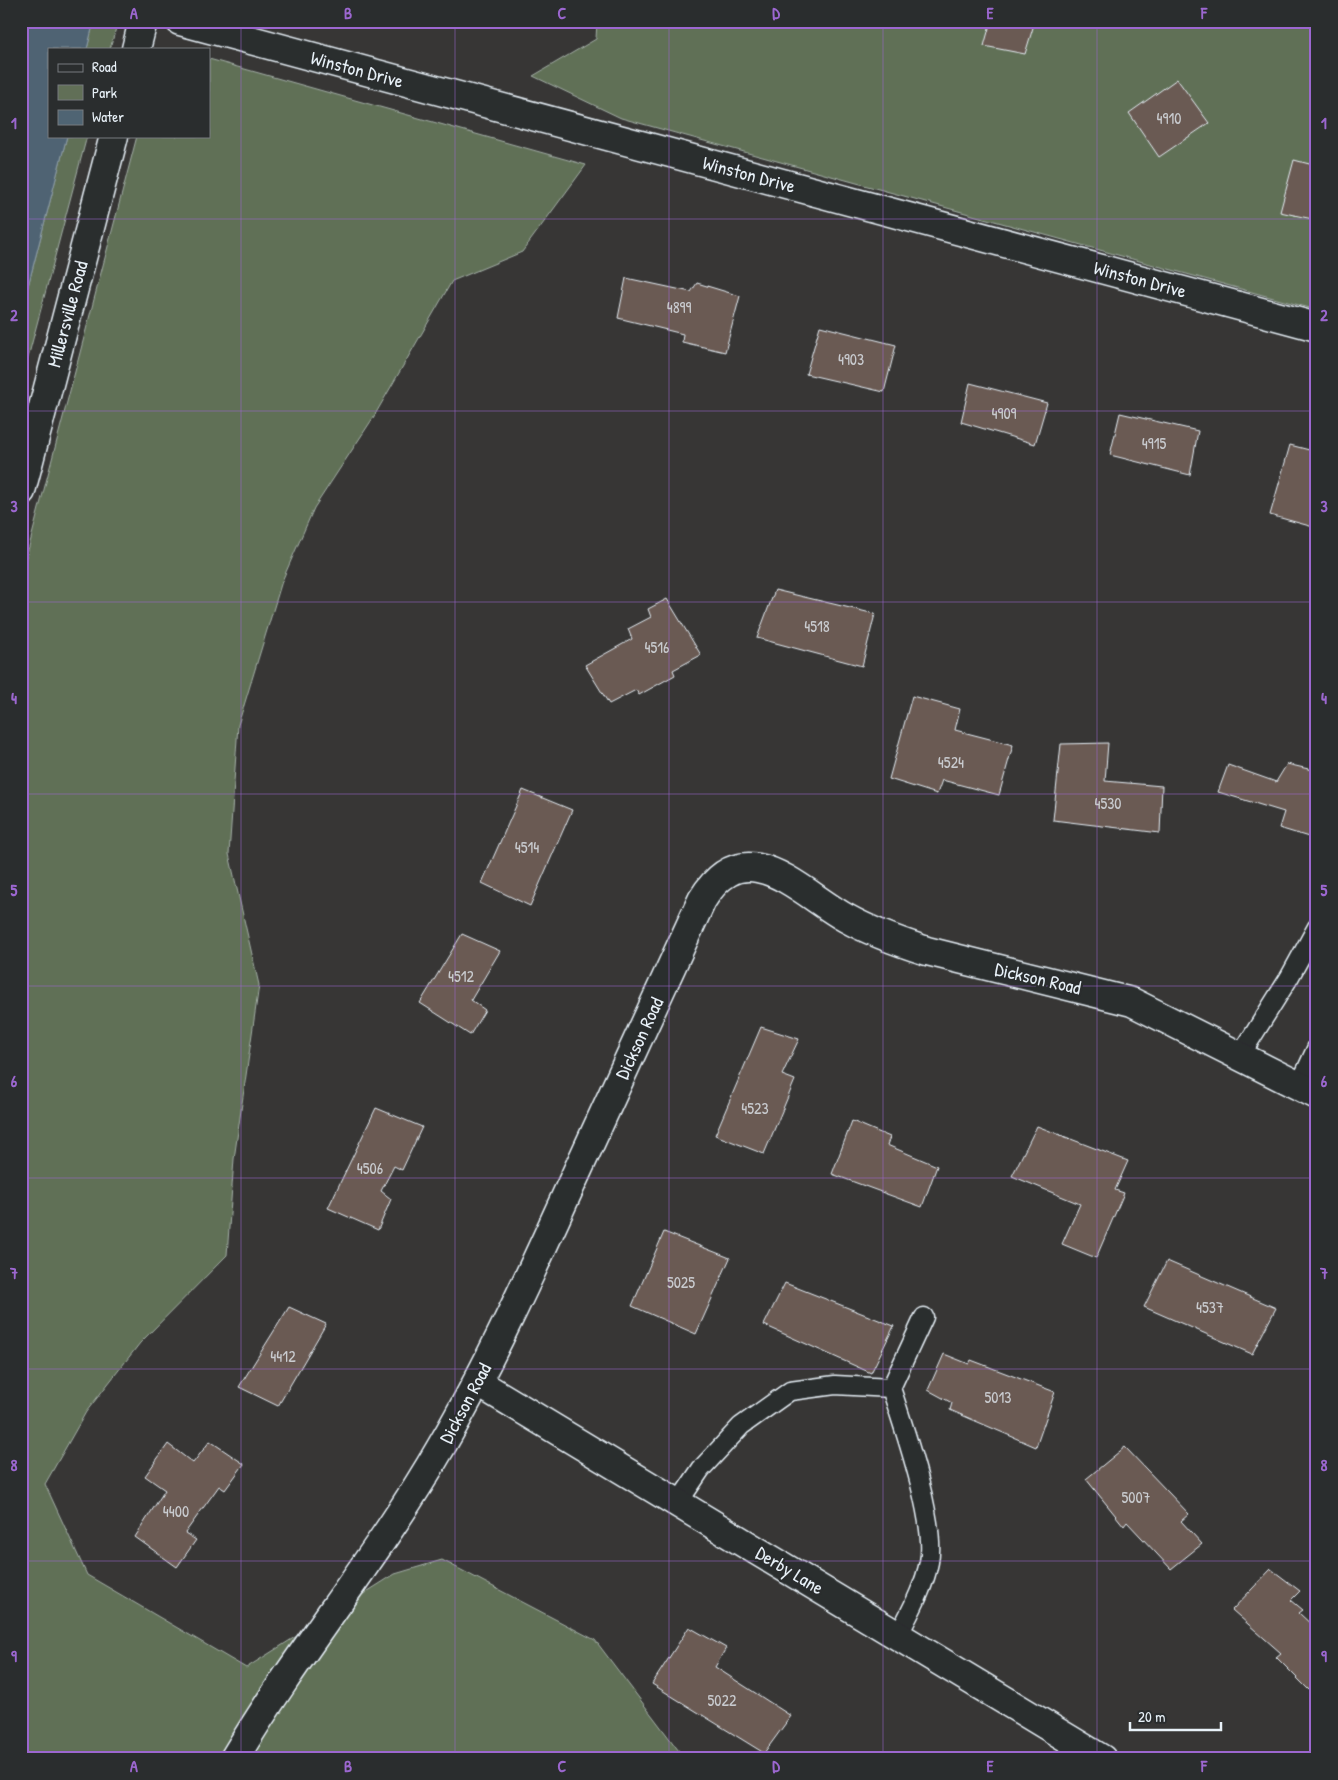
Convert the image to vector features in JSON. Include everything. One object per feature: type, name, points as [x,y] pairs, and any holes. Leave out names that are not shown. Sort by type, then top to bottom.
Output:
[{"type":"street","points":[[136,48],[143,21]]},
{"type":"street","name":"Winston Drive","points":[[180,21],[1317,327]]},
{"type":"street","name":"Millersville Road","points":[[21,491],[113,138]]},
{"type":"street","name":"Dickson Road","points":[[234,1759],[312,1638],[380,1544],[420,1483],[477,1382],[523,1288],[702,900],[713,882],[740,868],[759,867],[778,873],[847,919],[899,942],[954,958],[1118,997],[1146,1008],[1308,1090]]},
{"type":"street","name":"Derby Lane","points":[[477,1382],[898,1636],[1087,1755]]},
{"type":"lane","points":[[1240,1056],[1289,978],[1317,927]]},
{"type":"lane","points":[[1308,1090],[1317,1047]]},
{"type":"lane","points":[[898,1636],[921,1588],[930,1561],[931,1542],[908,1440],[891,1388],[924,1317]]},
{"type":"lane","points":[[678,1503],[701,1469],[741,1426],[790,1391],[836,1385],[891,1388]]},
{"type":"green space","points":[[94,21],[118,21],[110,48],[87,48]]},
{"type":"green space","points":[[597,21],[1317,21],[1317,310],[621,118],[533,76],[596,39]]},
{"type":"green space","points":[[210,59],[586,165],[522,252],[452,281],[373,418],[314,508],[282,581],[238,725],[229,854],[259,985],[234,1159],[227,1255],[140,1343],[86,1412],[45,1484],[87,1575],[246,1668],[395,1574],[442,1560],[595,1640],[685,1759],[21,1759],[21,577],[136,138],[210,138]]},
{"type":"green space","points":[[66,138],[86,138],[21,384],[21,313]]},
{"type":"water","points":[[21,21],[94,21],[87,48],[48,48],[48,138],[66,138],[21,313]]},
{"type":"building","points":[[991,21],[1035,21],[1025,54],[984,46]]},
{"type":"building","points":[[1177,79],[1209,123],[1159,157],[1129,113]]},
{"type":"building","points":[[1294,160],[1317,166],[1317,220],[1280,212]]},
{"type":"building","points":[[626,278],[691,292],[697,283],[740,296],[725,352],[682,342],[683,334],[618,318]]},
{"type":"building","points":[[820,326],[896,345],[884,392],[806,374]]},
{"type":"building","points":[[970,383],[1047,403],[1035,444],[961,422]]},
{"type":"building","points":[[1120,413],[1198,431],[1190,475],[1110,455]]},
{"type":"building","points":[[1290,445],[1317,452],[1317,528],[1270,515]]},
{"type":"building","points":[[775,590],[875,614],[862,666],[757,638]]},
{"type":"building","points":[[667,599],[701,655],[673,670],[675,675],[639,695],[636,690],[609,704],[585,665],[632,639],[628,629],[651,617],[648,609]]},
{"type":"building","points":[[912,696],[960,709],[955,730],[1013,745],[999,795],[942,780],[937,794],[889,779]]},
{"type":"building","points":[[1108,743],[1105,781],[1162,786],[1160,833],[1053,820],[1061,744]]},
{"type":"building","points":[[1287,764],[1317,771],[1317,818],[1312,838],[1279,828],[1284,812],[1218,792],[1228,765],[1276,782]]},
{"type":"building","points":[[523,790],[572,810],[530,906],[482,883]]},
{"type":"building","points":[[462,934],[500,951],[471,1000],[485,1010],[470,1035],[420,1003]]},
{"type":"building","points":[[761,1027],[799,1039],[782,1075],[795,1080],[764,1154],[715,1135]]},
{"type":"building","points":[[376,1108],[422,1127],[402,1170],[394,1166],[381,1191],[391,1199],[378,1230],[328,1208]]},
{"type":"building","points":[[852,1121],[890,1137],[887,1145],[937,1166],[922,1207],[832,1174]]},
{"type":"building","points":[[1037,1126],[1128,1161],[1115,1190],[1124,1193],[1096,1258],[1062,1244],[1080,1204],[1012,1176]]},
{"type":"building","points":[[664,1232],[730,1258],[696,1334],[632,1306]]},
{"type":"building","points":[[1167,1261],[1276,1308],[1252,1354],[1144,1307]]},
{"type":"building","points":[[785,1283],[894,1326],[871,1373],[764,1325]]},
{"type":"building","points":[[289,1307],[326,1324],[278,1406],[239,1387]]},
{"type":"building","points":[[944,1354],[969,1364],[971,1360],[1055,1392],[1036,1447],[950,1410],[952,1403],[928,1390]]},
{"type":"building","points":[[210,1441],[244,1464],[225,1490],[219,1486],[185,1533],[196,1540],[177,1567],[135,1537],[165,1490],[145,1476],[168,1444],[193,1463]]},
{"type":"building","points":[[1125,1447],[1189,1514],[1181,1521],[1202,1544],[1171,1569],[1127,1522],[1124,1526],[1086,1479]]},
{"type":"building","points":[[1271,1569],[1300,1591],[1291,1600],[1303,1610],[1299,1613],[1315,1628],[1317,1625],[1317,1682],[1309,1690],[1276,1657],[1281,1653],[1232,1610]]},
{"type":"building","points":[[689,1627],[726,1648],[715,1667],[791,1716],[764,1753],[652,1684]]}]
